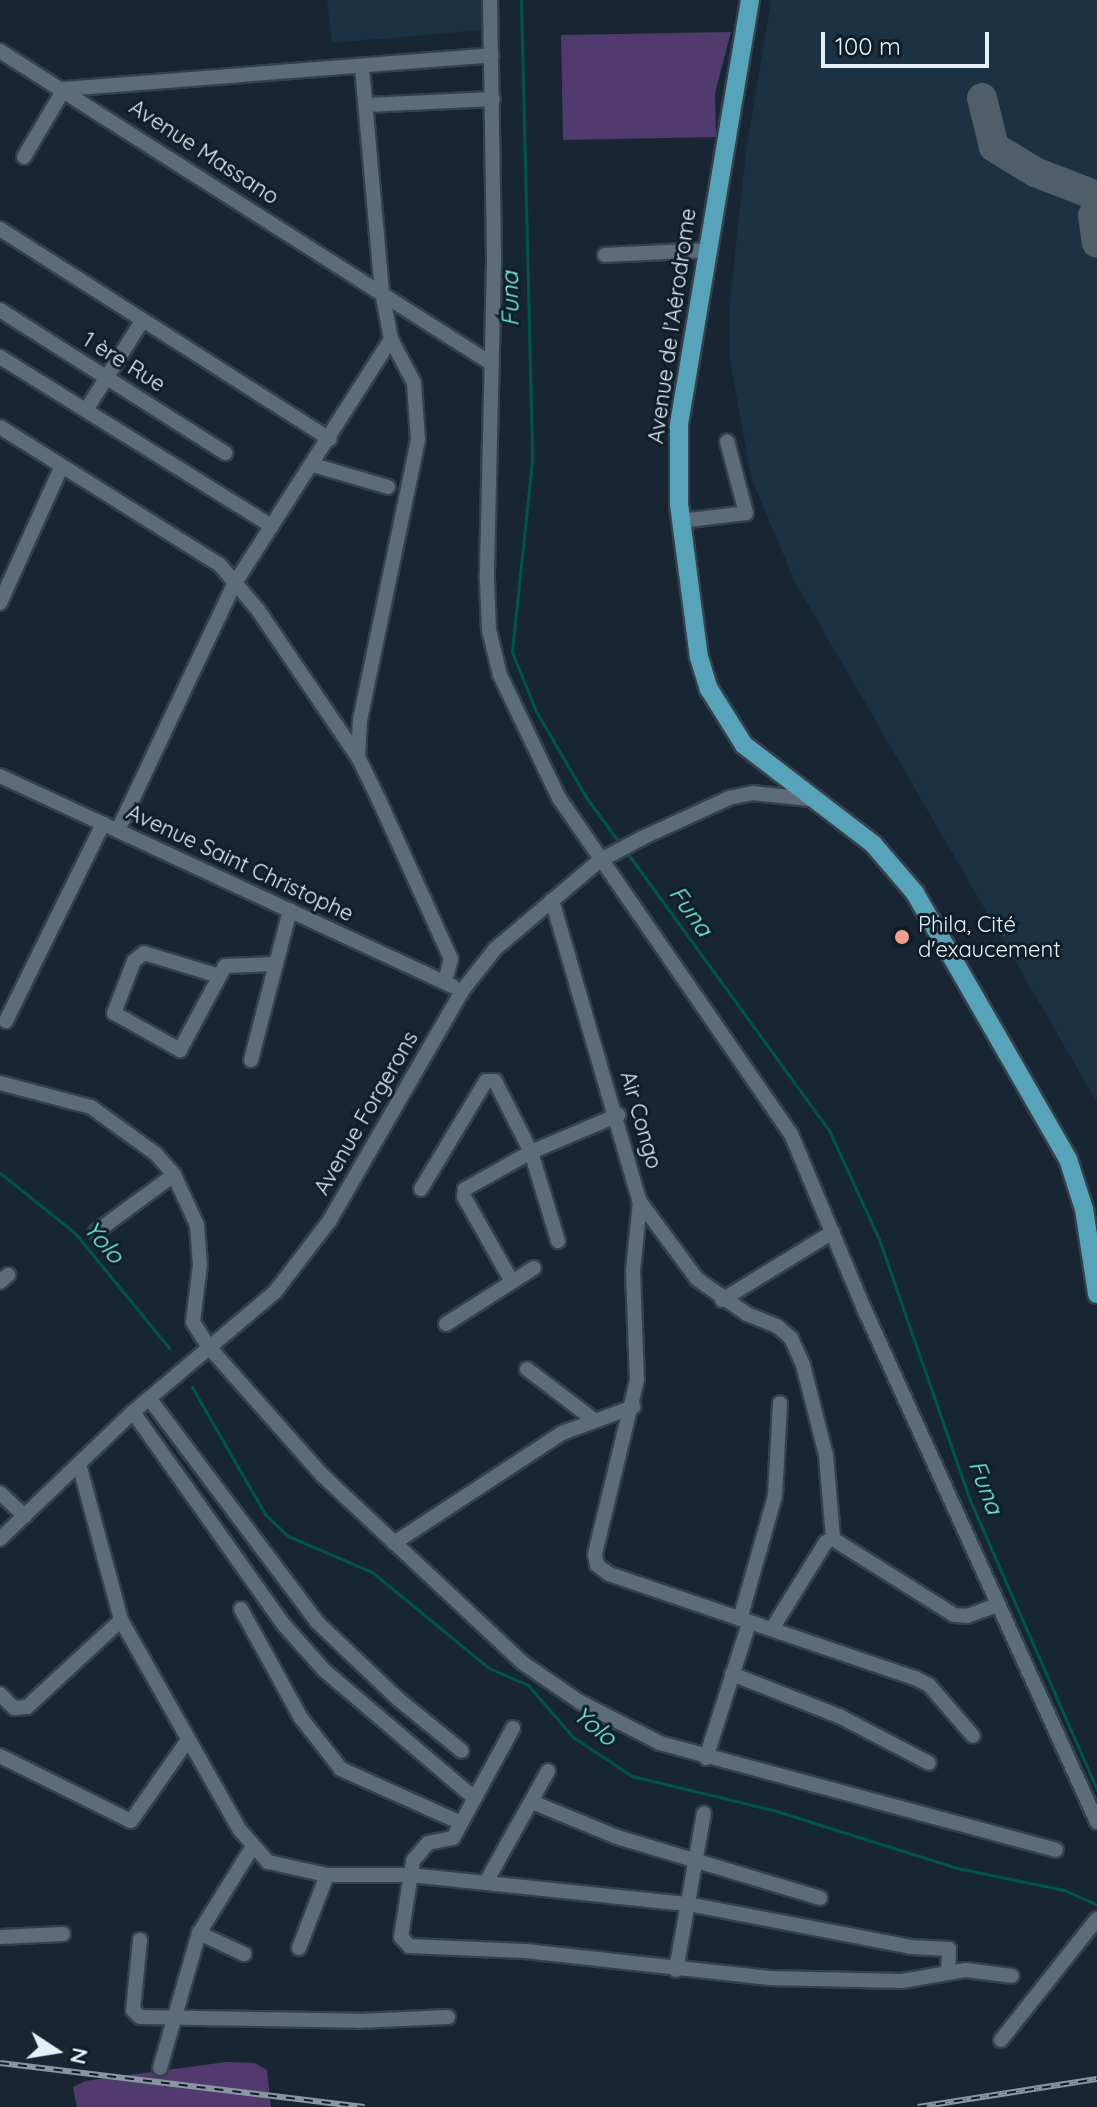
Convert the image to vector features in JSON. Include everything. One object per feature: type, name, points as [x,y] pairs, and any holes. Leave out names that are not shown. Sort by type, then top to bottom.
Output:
[{"type":"main road","name":"Avenue de l’Aérodrome","points":[[750,0],[679,426],[681,521],[699,657],[709,689],[744,745],[810,799],[873,844],[915,893],[1011,1055],[1079,1186],[1097,1294]]},
{"type":"street","points":[[490,0],[493,99],[492,364],[487,579],[494,655],[507,695],[553,786],[605,857],[791,1134],[997,1605],[1097,1822]]},
{"type":"street","name":"Avenue Massano","points":[[0,51],[492,364]]},
{"type":"street","points":[[24,157],[64,89],[492,55]]},
{"type":"street","points":[[358,757],[360,720],[418,440],[414,383],[391,339],[382,292],[362,66]]},
{"type":"street","points":[[367,105],[493,99]]},
{"type":"street","points":[[1,231],[330,439]]},
{"type":"street","points":[[605,255],[707,250]]},
{"type":"street","name":"1 ère Rue","points":[[0,310],[225,453]]},
{"type":"street","points":[[86,410],[142,321]]},
{"type":"street","points":[[118,830],[235,583],[330,439],[391,339]]},
{"type":"street","points":[[0,357],[272,526]]},
{"type":"street","points":[[0,427],[220,565],[235,583],[358,757],[447,949],[451,970],[445,982]]},
{"type":"street","points":[[681,521],[746,513],[727,441]]},
{"type":"street","points":[[313,465],[388,487]]},
{"type":"street","points":[[0,603],[62,466]]},
{"type":"street","name":"Avenue Saint Christophe","points":[[0,776],[462,991]]},
{"type":"street","name":"Avenue Forgerons","points":[[0,1539],[133,1412],[275,1292],[330,1220],[462,991],[495,949],[605,857],[644,837],[729,798],[752,793],[810,799]]},
{"type":"street","points":[[6,1021],[103,824]]},
{"type":"street","name":"Air Congo","points":[[552,900],[618,1115],[640,1202],[697,1279],[722,1300],[777,1326],[791,1338],[803,1365],[826,1455],[833,1539]]},
{"type":"street","points":[[251,1060],[290,910]]},
{"type":"street","points":[[216,975],[144,953],[134,961],[114,1013],[180,1050],[216,975],[225,966],[276,964]]},
{"type":"street","points":[[421,1189],[486,1081],[498,1084],[531,1152],[558,1241]]},
{"type":"street","points":[[0,1083],[91,1107],[121,1125],[174,1175],[197,1225],[200,1265],[193,1322],[208,1346],[322,1475],[523,1663],[619,1723],[706,1758],[1056,1850]]},
{"type":"street","points":[[511,1280],[464,1193],[468,1184],[531,1152],[618,1115]]},
{"type":"street","points":[[96,1232],[174,1175]]},
{"type":"street","points":[[640,1202],[634,1227],[637,1380],[633,1407],[595,1554],[597,1565],[744,1621],[929,1685],[973,1736]]},
{"type":"street","points":[[722,1300],[833,1232]]},
{"type":"street","points":[[446,1324],[534,1268]]},
{"type":"street","points":[[527,1369],[594,1420]]},
{"type":"street","points":[[149,1398],[317,1622],[398,1699],[462,1751]]},
{"type":"street","points":[[706,1758],[732,1674],[775,1496],[780,1403]]},
{"type":"street","points":[[394,1543],[550,1440],[633,1407]]},
{"type":"street","points":[[133,1412],[284,1625],[325,1671],[473,1797]]},
{"type":"street","points":[[79,1464],[121,1620],[252,1848],[278,1867],[327,1875],[410,1875],[688,1904],[911,1947],[949,1949],[948,1972]]},
{"type":"street","points":[[0,1493],[25,1516]]},
{"type":"street","points":[[772,1629],[826,1542],[833,1539],[954,1615],[997,1605]]},
{"type":"street","points":[[241,1609],[301,1718],[341,1769],[461,1823]]},
{"type":"street","points":[[0,1694],[14,1708],[27,1707],[121,1620]]},
{"type":"street","points":[[732,1674],[841,1717],[929,1763]]},
{"type":"street","points":[[513,1728],[453,1838],[428,1843],[410,1875],[401,1937],[409,1946],[525,1951],[676,1970],[835,1981],[902,1981],[948,1972],[1012,1976]]},
{"type":"street","points":[[0,1756],[131,1821],[188,1740]]},
{"type":"street","points":[[486,1882],[548,1771]]},
{"type":"street","points":[[532,1802],[694,1861],[820,1898]]},
{"type":"street","points":[[676,1970],[704,1813]]},
{"type":"street","points":[[160,2068],[199,1933],[252,1848]]},
{"type":"street","points":[[299,1948],[327,1875]]},
{"type":"street","points":[[1001,2040],[1097,1919]]},
{"type":"street","points":[[199,1933],[244,1954]]},
{"type":"street","points":[[0,1937],[63,1934]]},
{"type":"street","points":[[140,1940],[133,2010],[140,2017],[359,2021],[448,2017]]},
{"type":"shaded area","points":[[327,0],[484,0],[484,30],[332,43]]},
{"type":"shaded area","points":[[771,0],[1097,0],[1097,1102],[795,582],[751,478],[730,360],[730,303],[746,150]]},
{"type":"shaded area","points":[[731,32],[715,93],[716,137],[563,140],[561,35]]},
{"type":"shaded area","points":[[226,2062],[255,2063],[267,2070],[271,2107],[77,2107],[73,2087],[85,2081]]},
{"type":"waterway","name":"Funa","points":[[521,0],[532,461],[512,652],[536,711],[586,797],[621,845]]},
{"type":"waterway","name":"Funa","points":[[626,851],[829,1130],[879,1239],[969,1498],[1097,1790]]},
{"type":"waterway","name":"Yolo","points":[[0,1173],[75,1233],[169,1348]]},
{"type":"waterway","name":"Yolo","points":[[192,1387],[265,1514],[288,1536],[372,1572],[489,1668],[528,1685],[573,1737],[632,1776],[773,1810],[957,1868],[1064,1890],[1097,1905]]},
{"type":"taxiway","points":[[982,98],[994,147],[1035,172],[1097,196]]},
{"type":"taxiway","points":[[1097,207],[1093,216],[1097,243]]},
{"type":"railway","points":[[0,2063],[364,2107]]},
{"type":"railway","points":[[918,2107],[1097,2079]]},
{"type":"place","name":"Phila, Cité d'exaucement","points":[[902,937]]}]
